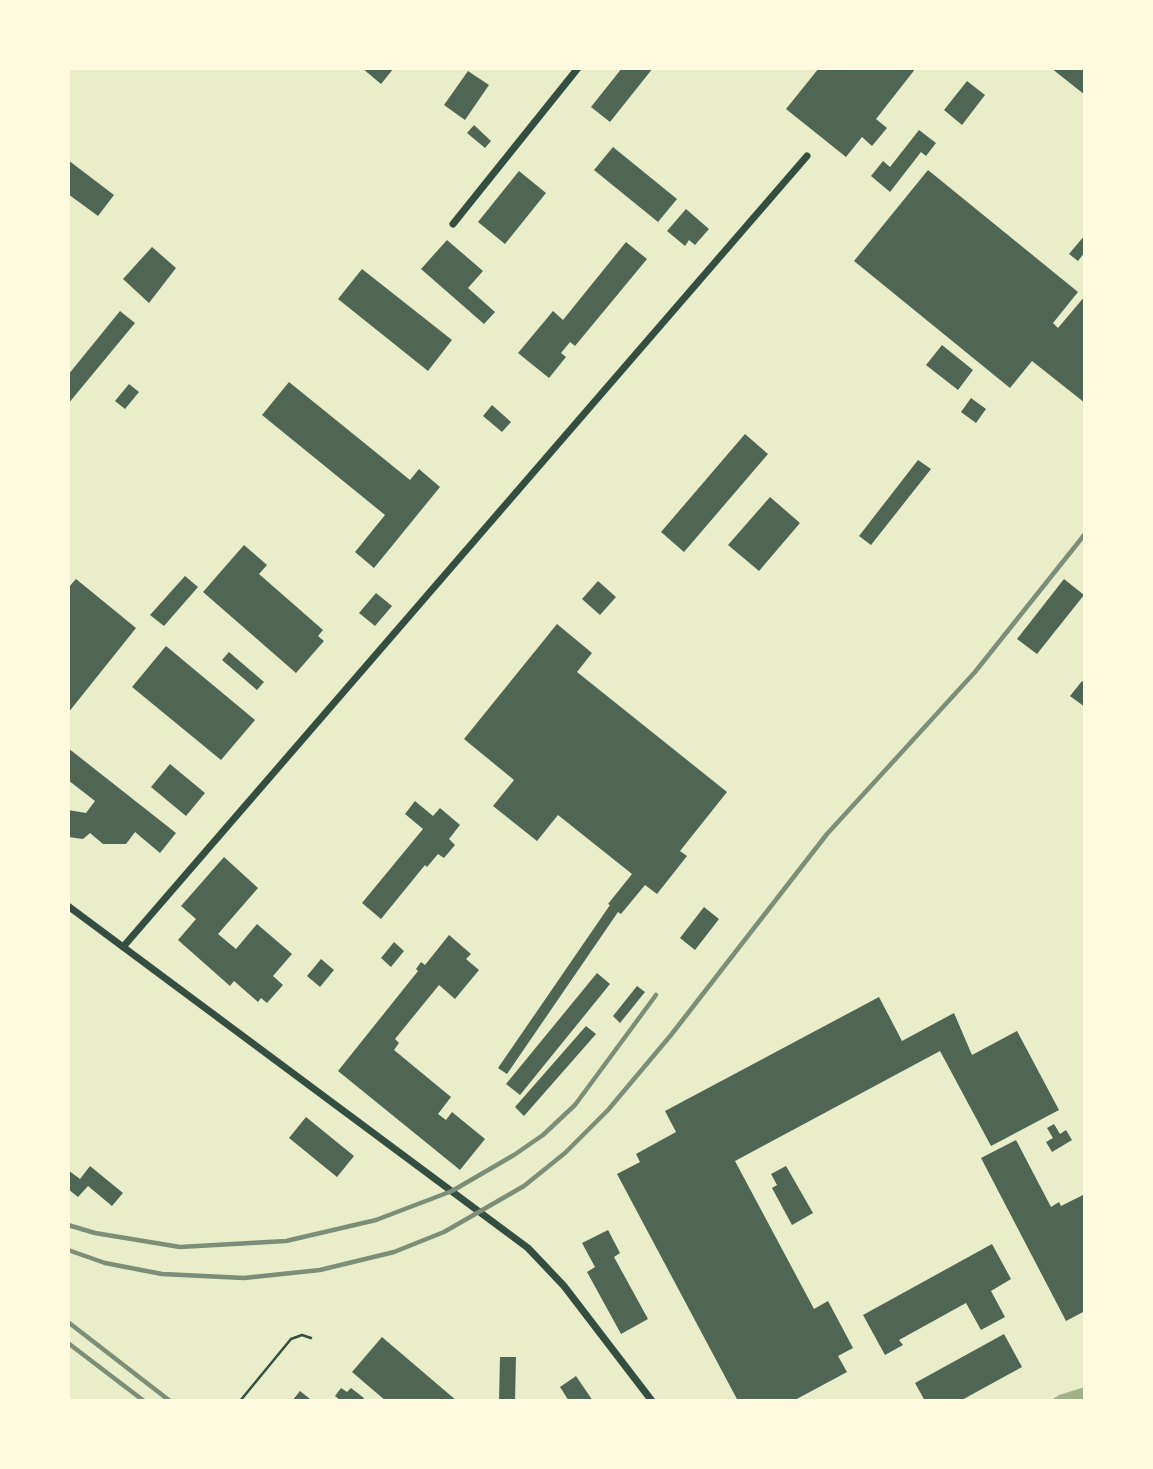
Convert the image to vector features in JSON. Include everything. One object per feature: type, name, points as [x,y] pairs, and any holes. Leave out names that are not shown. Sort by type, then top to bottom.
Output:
[{"type":"street","points":[[453,224],[578,68]]},
{"type":"street","points":[[123,947],[807,156]]},
{"type":"street","points":[[68,906],[528,1248],[589,1316],[652,1401]]},
{"type":"path","points":[[240,1401],[270,1361],[291,1339],[302,1335],[311,1338]]},
{"type":"shaded area","points":[[1085,1387],[1085,1401],[1050,1401],[1059,1395]]},
{"type":"building","points":[[362,68],[394,68],[381,84]]},
{"type":"building","points":[[622,68],[653,68],[610,122],[591,107]]},
{"type":"building","points":[[819,68],[916,68],[876,119],[887,128],[872,146],[862,137],[846,157],[786,109]]},
{"type":"building","points":[[1051,68],[1085,68],[1085,95]]},
{"type":"building","points":[[468,71],[489,85],[465,120],[444,105]]},
{"type":"building","points":[[967,81],[985,95],[962,125],[944,110]]},
{"type":"building","points":[[474,125],[491,141],[485,148],[467,133]]},
{"type":"building","points":[[919,130],[936,143],[926,156],[921,152],[890,192],[871,176],[883,161],[890,167]]},
{"type":"building","points":[[613,147],[677,199],[658,222],[594,170]]},
{"type":"building","points":[[68,160],[114,195],[98,216],[68,194]]},
{"type":"building","points":[[928,170],[1078,292],[1053,323],[1058,328],[1085,296],[1085,403],[1032,361],[1010,388],[854,261]]},
{"type":"building","points":[[519,171],[546,193],[505,244],[478,222]]},
{"type":"building","points":[[686,209],[709,229],[695,245],[689,240],[685,246],[667,231]]},
{"type":"building","points":[[1085,235],[1085,252],[1078,261],[1069,254]]},
{"type":"building","points":[[447,240],[483,271],[468,288],[495,312],[484,324],[421,269]]},
{"type":"building","points":[[626,242],[647,259],[575,346],[570,342],[561,353],[566,357],[549,378],[518,353],[553,311],[563,320]]},
{"type":"building","points":[[152,247],[176,268],[149,303],[123,279]]},
{"type":"building","points":[[362,269],[452,340],[428,371],[338,299]]},
{"type":"building","points":[[120,311],[135,323],[68,404],[68,375]]},
{"type":"building","points":[[942,345],[973,370],[958,390],[926,365]]},
{"type":"building","points":[[289,382],[410,480],[419,469],[440,487],[374,568],[355,552],[385,515],[262,415]]},
{"type":"building","points":[[129,384],[139,392],[125,409],[115,401]]},
{"type":"building","points":[[971,398],[986,409],[976,423],[961,412]]},
{"type":"building","points":[[492,405],[511,422],[502,432],[483,416]]},
{"type":"building","points":[[745,434],[768,454],[684,552],[661,532]]},
{"type":"building","points":[[918,460],[931,469],[871,545],[859,536]]},
{"type":"building","points":[[770,497],[800,523],[759,571],[728,545]]},
{"type":"building","points":[[244,545],[267,565],[259,574],[323,630],[318,636],[324,641],[296,673],[203,592]]},
{"type":"building","points":[[185,576],[198,587],[164,626],[150,615]]},
{"type":"building","points":[[76,579],[136,628],[68,713],[68,588]]},
{"type":"building","points":[[1064,579],[1084,595],[1037,654],[1017,639]]},
{"type":"building","points":[[598,581],[616,597],[600,615],[582,599]]},
{"type":"building","points":[[376,593],[392,606],[375,626],[359,613]]},
{"type":"building","points":[[557,624],[592,653],[577,672],[727,792],[680,851],[687,856],[657,894],[645,885],[621,914],[618,912],[507,1074],[498,1068],[610,905],[608,904],[632,874],[558,815],[537,841],[493,806],[514,780],[464,739]]},
{"type":"building","points":[[166,646],[255,720],[221,760],[132,687]]},
{"type":"building","points":[[229,652],[264,682],[257,690],[222,660]]},
{"type":"building","points":[[1082,681],[1085,684],[1085,707],[1070,696]]},
{"type":"building","points":[[68,748],[176,833],[160,853],[135,832],[126,844],[103,844],[90,833],[83,839],[68,837],[68,810],[86,813],[95,801],[68,780]]},
{"type":"building","points":[[170,764],[205,793],[186,816],[151,787]]},
{"type":"building","points":[[415,801],[433,816],[440,808],[460,825],[449,839],[455,845],[444,858],[438,854],[427,867],[425,865],[381,919],[362,903],[423,829],[405,814]]},
{"type":"building","points":[[224,857],[258,888],[218,934],[236,949],[257,924],[292,954],[273,976],[283,985],[267,1003],[261,998],[258,1002],[234,981],[230,986],[178,940],[196,919],[181,906]]},
{"type":"building","points":[[704,907],[719,919],[695,950],[680,938]]},
{"type":"building","points":[[449,935],[471,954],[466,959],[479,970],[455,999],[439,985],[395,1039],[399,1043],[394,1050],[451,1097],[438,1114],[446,1120],[452,1112],[485,1139],[460,1170],[338,1071],[418,971],[416,969],[421,962],[425,965]]},
{"type":"building","points":[[394,942],[404,951],[391,967],[381,958]]},
{"type":"building","points":[[321,959],[334,970],[320,987],[307,976]]},
{"type":"building","points":[[597,973],[610,984],[520,1095],[506,1084]]},
{"type":"building","points":[[637,986],[645,992],[620,1023],[613,1016]]},
{"type":"building","points":[[879,997],[902,1041],[954,1013],[972,1055],[1017,1031],[1059,1110],[991,1146],[940,1051],[735,1161],[814,1309],[828,1301],[853,1348],[838,1356],[847,1372],[793,1401],[738,1401],[617,1174],[640,1162],[636,1154],[676,1132],[665,1111]]},
{"type":"building","points":[[586,1026],[596,1034],[524,1116],[515,1107]]},
{"type":"building","points":[[306,1117],[354,1156],[337,1177],[289,1138]]},
{"type":"building","points":[[1054,1124],[1060,1134],[1066,1130],[1072,1140],[1052,1152],[1046,1142],[1053,1138],[1047,1128]]},
{"type":"building","points":[[1016,1140],[1051,1207],[1059,1202],[1061,1206],[1085,1194],[1085,1311],[1066,1321],[981,1158]]},
{"type":"building","points":[[90,1166],[123,1193],[112,1206],[88,1186],[78,1197],[68,1189],[68,1170],[80,1179]]},
{"type":"building","points":[[786,1166],[813,1213],[792,1225],[772,1188],[777,1185],[771,1174]]},
{"type":"building","points":[[608,1230],[620,1253],[614,1257],[648,1319],[621,1334],[587,1272],[595,1267],[582,1243]]},
{"type":"building","points":[[992,1244],[1011,1279],[991,1291],[1005,1317],[981,1330],[966,1303],[899,1340],[903,1345],[885,1355],[863,1315]]},
{"type":"building","points":[[1004,1334],[1022,1367],[960,1401],[925,1401],[915,1383]]},
{"type":"building","points":[[382,1337],[457,1401],[386,1401],[352,1372]]},
{"type":"building","points":[[500,1357],[516,1357],[515,1401],[499,1401]]},
{"type":"building","points":[[576,1376],[593,1401],[569,1401],[560,1387]]},
{"type":"building","points":[[341,1388],[347,1392],[351,1388],[364,1398],[362,1401],[341,1401],[335,1396]]},
{"type":"building","points":[[300,1391],[310,1399],[309,1401],[292,1401]]},
{"type":"railway","points":[[68,1250],[105,1263],[162,1274],[244,1278],[320,1270],[394,1252],[444,1232],[524,1186],[565,1153],[608,1110],[671,1035],[827,834],[975,672],[1085,534]]},
{"type":"railway","points":[[68,1225],[95,1233],[180,1247],[286,1241],[376,1220],[452,1191],[543,1135],[575,1105],[656,995]]},
{"type":"railway","points":[[68,1322],[170,1401]]},
{"type":"railway","points":[[68,1343],[144,1401]]}]
